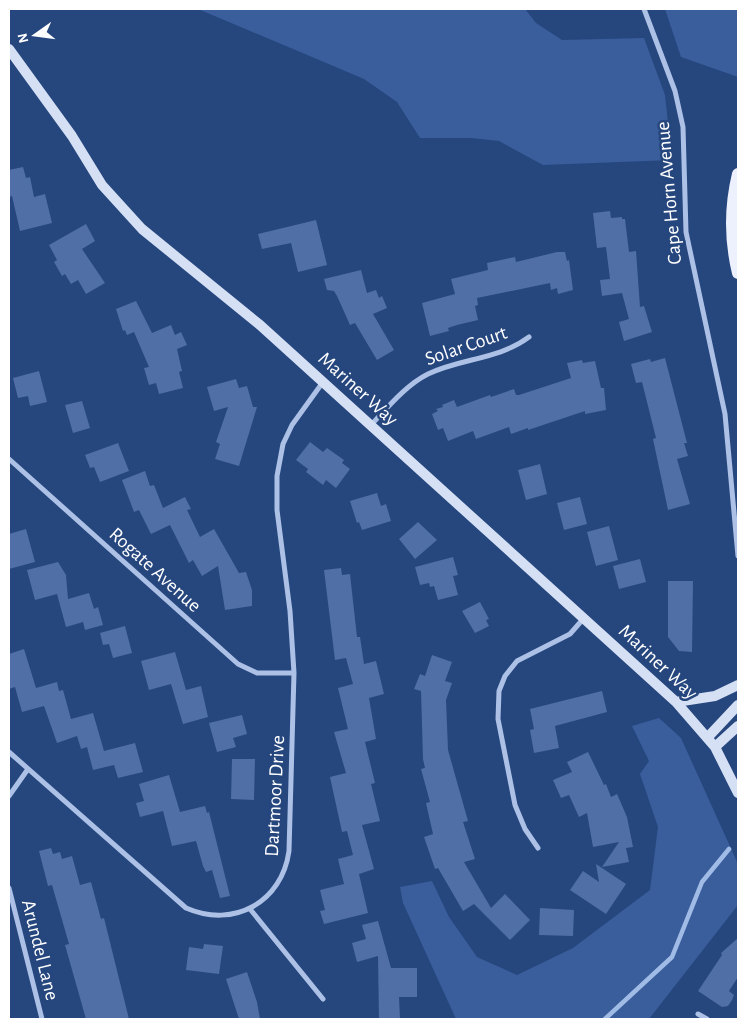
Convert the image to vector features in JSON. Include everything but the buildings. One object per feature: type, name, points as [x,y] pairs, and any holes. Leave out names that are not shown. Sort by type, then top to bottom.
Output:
[{"type":"main road","name":"Mariner Way","points":[[9,49],[72,136],[96,178],[123,210],[161,246],[246,312],[676,702],[708,737]]},
{"type":"main road","points":[[738,174],[733,199],[732,229],[738,274]]},
{"type":"main road","points":[[676,702],[715,696],[738,685]]},
{"type":"main road","points":[[738,705],[708,737],[715,746],[738,793]]},
{"type":"main road","points":[[715,746],[738,726]]},
{"type":"street","name":"Cape Horn Avenue","points":[[644,9],[675,91],[683,127],[686,232],[725,414],[738,556]]},
{"type":"street","name":"Solar Court","points":[[371,425],[413,384],[428,374],[498,354],[529,337]]},
{"type":"street","name":"Dartmoor Drive","points":[[9,752],[186,908],[196,913],[216,916],[240,913],[250,909],[271,892],[284,874],[287,864],[294,673],[290,611],[278,510],[277,476],[284,444],[292,425],[323,382]]},
{"type":"street","name":"Rogate Avenue","points":[[9,459],[238,664],[257,673],[294,673]]},
{"type":"street","points":[[538,848],[525,829],[515,805],[498,719],[499,691],[505,676],[517,661],[570,634],[584,618]]},
{"type":"street","points":[[9,796],[28,769]]},
{"type":"street","name":"Arundel Lane","points":[[9,888],[42,1019]]},
{"type":"street","points":[[250,909],[323,999]]},
{"type":"street","points":[[698,1014],[707,1019]]},
{"type":"shaded area","points":[[198,9],[525,9],[536,23],[562,40],[644,38],[665,95],[672,160],[543,165],[499,141],[471,138],[420,138],[397,102],[364,79]]},
{"type":"shaded area","points":[[665,9],[738,9],[738,77],[681,57]]},
{"type":"shaded area","points":[[659,718],[681,738],[738,864],[738,905],[649,1019],[456,1019],[403,903],[400,887],[432,881],[449,917],[477,957],[517,975],[573,948],[650,890],[658,827],[640,774],[649,761],[632,726]]},
{"type":"waterway","points":[[605,1019],[672,957],[702,882],[729,849]]}]
